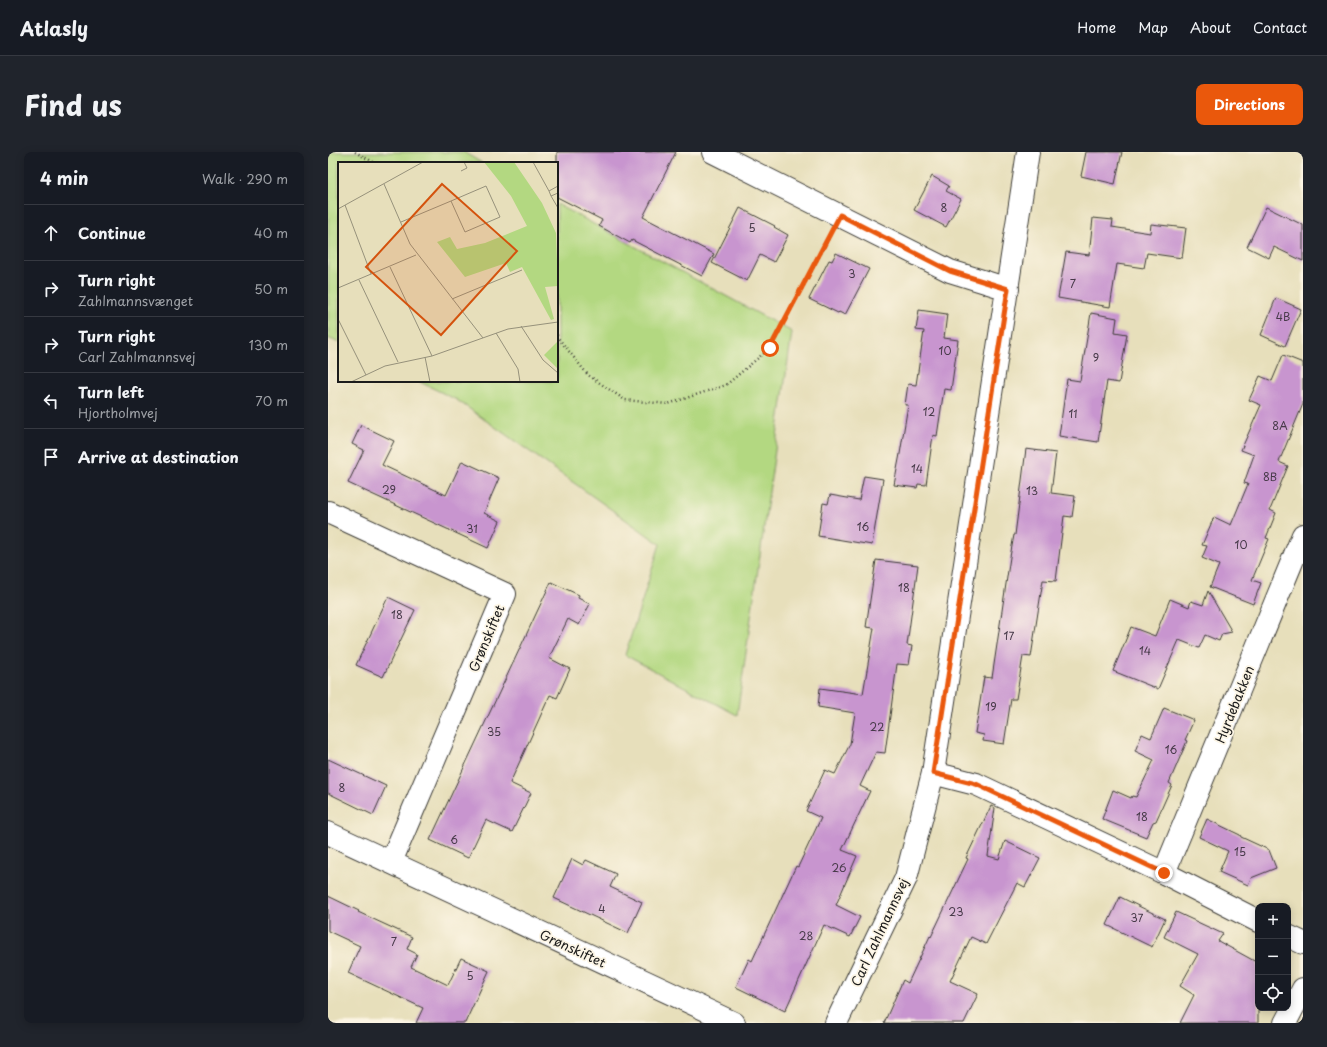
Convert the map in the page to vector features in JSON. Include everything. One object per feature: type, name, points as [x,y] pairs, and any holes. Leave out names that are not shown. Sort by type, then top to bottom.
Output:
[{"type":"street","points":[[713,152],[950,271],[1008,289]]},
{"type":"street","name":"Carl Zahlmannsvej","points":[[836,1023],[906,878],[933,773],[1028,152]]},
{"type":"street","name":"Grønskiftet","points":[[328,512],[505,594],[390,862]]},
{"type":"street","name":"Hyrdebakken","points":[[1164,873],[1303,535]]},
{"type":"street","points":[[933,773],[976,784],[1164,873],[1255,918]]},
{"type":"street","name":"Grønskiftet","points":[[328,833],[734,1023]]},
{"type":"street","points":[[1291,937],[1303,943]]},
{"type":"street","points":[[1285,1023],[1303,989]]},
{"type":"path","points":[[355,152],[373,162]]},
{"type":"path","points":[[558,336],[588,374],[625,400],[668,404],[726,386],[770,348],[840,215]]},
{"type":"green space","points":[[328,152],[465,152],[480,162],[338,162],[338,343],[328,338]]},
{"type":"green space","points":[[558,205],[792,332],[737,715],[625,655],[660,544],[457,400],[420,382],[558,382]]},
{"type":"building","points":[[557,152],[676,152],[643,217],[714,254],[702,276],[632,240],[630,243],[599,226],[602,220],[558,198]]},
{"type":"building","points":[[1086,152],[1122,152],[1115,184],[1081,176]]},
{"type":"building","points":[[932,176],[949,186],[946,191],[961,199],[946,227],[914,210]]},
{"type":"building","points":[[1266,207],[1303,225],[1303,261],[1274,247],[1269,258],[1247,247]]},
{"type":"building","points":[[740,208],[775,226],[774,227],[788,235],[774,262],[760,255],[747,281],[712,263]]},
{"type":"building","points":[[1093,218],[1113,220],[1112,227],[1150,233],[1151,224],[1186,228],[1182,258],[1147,253],[1144,268],[1117,264],[1110,307],[1058,298],[1066,252],[1089,255]]},
{"type":"building","points":[[836,253],[869,269],[845,315],[809,299],[829,260],[832,261]]},
{"type":"building","points":[[1276,298],[1301,309],[1285,346],[1261,335]]},
{"type":"building","points":[[919,310],[947,314],[944,338],[958,340],[951,390],[944,389],[937,436],[933,435],[926,485],[918,484],[917,488],[894,485],[908,405],[905,405],[908,384],[916,385],[924,331],[916,330]]},
{"type":"building","points":[[1091,313],[1117,318],[1115,332],[1127,334],[1119,383],[1107,381],[1098,442],[1059,436],[1067,379],[1080,381]]},
{"type":"building","points":[[1283,355],[1303,363],[1303,404],[1279,462],[1288,466],[1270,510],[1276,513],[1266,538],[1269,539],[1252,580],[1261,583],[1253,604],[1210,587],[1219,565],[1202,558],[1207,546],[1202,545],[1214,517],[1231,525],[1248,484],[1244,483],[1254,455],[1241,450],[1261,405],[1249,400],[1260,376],[1272,381]]},
{"type":"building","points":[[361,425],[394,441],[382,465],[446,495],[462,461],[499,478],[484,513],[500,521],[488,548],[348,483],[364,450],[352,444]]},
{"type":"building","points":[[1026,449],[1056,453],[1051,493],[1075,496],[1072,517],[1064,516],[1056,581],[1043,580],[1031,657],[1023,656],[1016,699],[1011,699],[1004,744],[983,741],[984,735],[975,733],[984,677],[992,678],[1010,557],[1015,535]]},
{"type":"building","points":[[864,476],[883,479],[872,545],[818,536],[823,503],[828,504],[830,495],[859,500]]},
{"type":"building","points":[[876,560],[918,565],[907,645],[912,646],[909,665],[897,664],[885,753],[876,752],[860,786],[870,791],[842,850],[857,856],[836,905],[860,917],[850,937],[824,925],[785,1011],[736,987],[749,959],[752,961],[796,866],[798,867],[821,818],[806,811],[825,770],[835,774],[850,744],[855,713],[818,707],[820,688],[863,694],[874,628],[866,627]]},
{"type":"building","points":[[551,582],[579,595],[578,598],[590,604],[579,625],[568,619],[549,658],[570,669],[557,698],[550,695],[510,783],[531,793],[512,832],[486,820],[468,858],[430,840]]},
{"type":"building","points":[[1208,591],[1232,632],[1222,634],[1219,641],[1205,635],[1199,648],[1179,640],[1158,689],[1113,671],[1131,627],[1155,636],[1170,599],[1189,607],[1191,601],[1203,605]]},
{"type":"building","points":[[388,597],[415,610],[383,677],[356,665]]},
{"type":"building","points":[[1164,708],[1194,720],[1185,740],[1187,741],[1169,783],[1172,785],[1156,821],[1153,822],[1146,837],[1102,819],[1113,790],[1131,798],[1132,796],[1136,797],[1154,760],[1135,751],[1142,734],[1151,738]]},
{"type":"building","points":[[328,759],[386,786],[373,815],[328,793]]},
{"type":"building","points":[[991,806],[995,808],[988,856],[999,859],[1005,841],[1040,858],[1025,887],[1017,883],[986,944],[971,937],[950,981],[978,994],[964,1023],[884,1023],[903,980],[908,983],[930,936],[931,937]]},
{"type":"building","points":[[1207,819],[1269,850],[1276,868],[1251,878],[1248,885],[1219,872],[1228,851],[1199,837]]},
{"type":"building","points":[[572,859],[583,865],[586,860],[616,874],[610,887],[642,902],[628,933],[554,898]]},
{"type":"building","points":[[328,896],[359,911],[358,912],[412,937],[407,949],[417,954],[411,967],[448,985],[461,958],[489,971],[465,1023],[416,1023],[423,1008],[348,973],[360,946],[328,931]]},
{"type":"building","points":[[1120,897],[1165,919],[1152,947],[1107,925]]},
{"type":"building","points":[[1176,912],[1223,934],[1218,941],[1255,961],[1255,1011],[1258,1011],[1258,1023],[1180,1023],[1194,995],[1180,986],[1198,954],[1164,937]]},
{"type":"route","points":[[770,348],[840,215],[950,271],[1008,289],[933,773],[976,784],[1164,873]]}]
